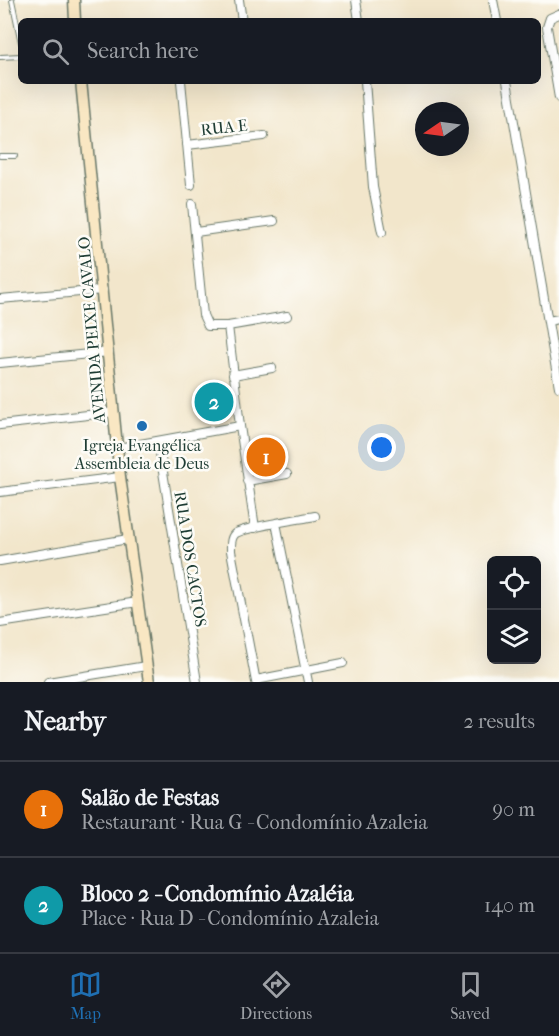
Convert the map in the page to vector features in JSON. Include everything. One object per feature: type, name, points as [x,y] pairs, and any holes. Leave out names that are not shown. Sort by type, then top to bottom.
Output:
[{"type":"street","points":[[74,0],[75,18]]},
{"type":"street","points":[[239,0],[242,18]]},
{"type":"street","points":[[356,0],[359,18]]},
{"type":"street","points":[[493,0],[496,18]]},
{"type":"street","points":[[556,15],[547,22],[547,27],[559,93]]},
{"type":"street","name":"AVENIDA PEIXE CAVALO","points":[[81,84],[120,477],[149,682]]},
{"type":"street","points":[[181,84],[191,185]]},
{"type":"street","points":[[365,84],[373,187],[382,232]]},
{"type":"street","points":[[508,84],[559,387]]},
{"type":"street","name":"RUA E","points":[[187,145],[264,136]]},
{"type":"street","points":[[192,204],[203,315],[208,326],[228,326],[287,316]]},
{"type":"street","points":[[196,232],[274,221]]},
{"type":"street","points":[[0,299],[103,290]]},
{"type":"street","points":[[548,321],[559,319]]},
{"type":"street","points":[[228,326],[255,528]]},
{"type":"street","points":[[0,363],[109,352]]},
{"type":"street","points":[[233,375],[272,368]]},
{"type":"street","points":[[0,425],[114,412]]},
{"type":"street","points":[[118,448],[240,426]]},
{"type":"street","name":"RUA DOS CACTOS","points":[[158,441],[197,682]]},
{"type":"street","points":[[247,481],[287,474]]},
{"type":"street","points":[[0,492],[120,477]]},
{"type":"street","points":[[315,516],[236,533],[231,544],[231,551],[256,681],[342,663]]},
{"type":"street","points":[[276,523],[308,682]]},
{"type":"street","points":[[0,561],[128,538]]},
{"type":"street","points":[[0,623],[138,602]]},
{"type":"street","points":[[48,682],[146,666]]},
{"type":"lane","points":[[12,0],[18,29]]},
{"type":"lane","points":[[0,56],[18,56]]},
{"type":"lane","points":[[0,156],[15,156]]},
{"type":"place","name":"Bloco 2 - Condomínio Azaléia","points":[[214,402]]},
{"type":"place","name":"Igreja Evangélica Assembleia de Deus","points":[[142,426]]},
{"type":"place","name":"Salão de Festas","points":[[266,457]]}]
